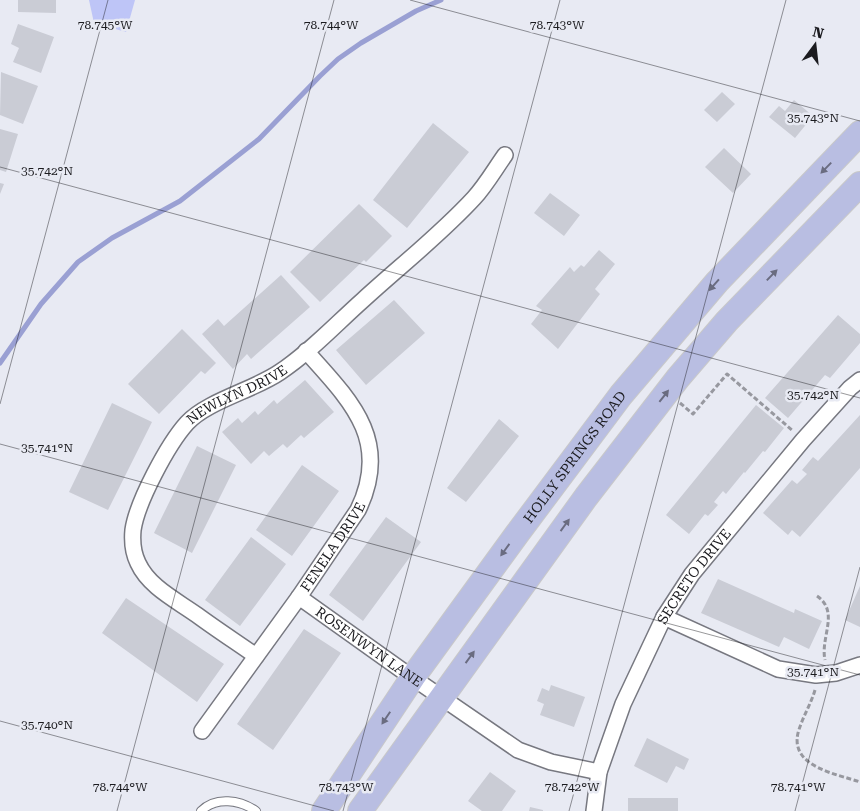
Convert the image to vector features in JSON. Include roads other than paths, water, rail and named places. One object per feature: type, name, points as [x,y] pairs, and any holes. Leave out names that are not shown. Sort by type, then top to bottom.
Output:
[{"type":"main road","name":"HOLLY SPRINGS ROAD","points":[[324,811],[413,677],[621,395],[717,282],[860,132]]},
{"type":"main road","points":[[360,811],[586,497],[678,378],[727,321],[860,184]]},
{"type":"street","name":"NEWLYN DRIVE","points":[[256,656],[150,581],[142,572],[134,551],[132,540],[133,528],[136,516],[154,478],[178,433],[189,421],[204,410],[265,381],[306,351],[421,249],[476,196],[505,154]]},
{"type":"street","name":"FENELA DRIVE","points":[[202,732],[299,597],[358,510],[366,494],[370,477],[368,442],[356,410],[306,351]]},
{"type":"street","name":"SECRETO DRIVE","points":[[594,811],[599,772],[623,704],[664,617],[692,574],[803,440],[850,388],[860,380]]},
{"type":"street","name":"ROSENWYN LANE","points":[[299,597],[518,750],[551,762],[599,772]]},
{"type":"street","points":[[664,617],[778,669],[816,675],[836,673],[860,665]]},
{"type":"lane","points":[[201,811],[213,802],[226,801],[240,804],[256,811]]},
{"type":"waterway","points":[[0,363],[41,304],[78,262],[112,238],[180,201],[259,139],[338,59],[361,43],[416,11],[441,0]]}]
